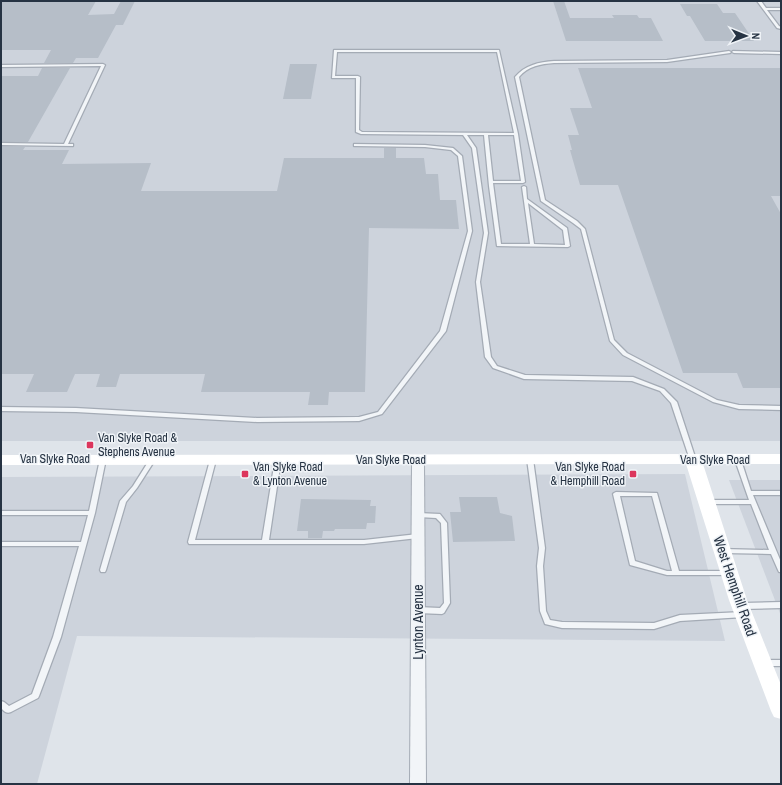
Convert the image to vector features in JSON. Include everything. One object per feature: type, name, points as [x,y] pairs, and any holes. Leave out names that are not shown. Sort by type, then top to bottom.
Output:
[{"type":"street","name":"Van Slyke Road","points":[[1,460],[780,461]]},
{"type":"street","name":"Lynton Avenue","points":[[418,460],[418,784]]},
{"type":"street","name":"West Hemphill Road","points":[[693,460],[722,552],[781,711]]},
{"type":"lane","points":[[759,1],[778,27],[781,28]]},
{"type":"lane","points":[[765,9],[781,9]]},
{"type":"lane","points":[[491,182],[523,182],[516,134],[498,51],[335,51],[333,77],[358,77],[357,131],[361,133],[516,134]]},
{"type":"lane","points":[[781,53],[731,52],[667,61],[547,63],[522,70],[517,77],[543,201],[583,229],[612,340],[625,354],[714,401],[739,408],[781,408]]},
{"type":"lane","points":[[1,66],[103,65],[65,145]]},
{"type":"lane","points":[[464,134],[474,148],[486,233],[478,282],[488,357],[495,367],[524,377],[633,379],[662,390],[674,402],[693,460]]},
{"type":"lane","points":[[486,134],[499,245],[568,246],[565,230],[525,199]]},
{"type":"lane","points":[[1,144],[72,145]]},
{"type":"lane","points":[[1,410],[76,410],[257,420],[360,419],[380,413],[443,331],[470,231],[460,156],[452,149],[425,146],[355,145]]},
{"type":"lane","points":[[524,187],[532,245]]},
{"type":"lane","points":[[1,704],[8,710],[35,696],[57,637],[92,513],[103,459]]},
{"type":"lane","points":[[104,570],[123,501],[136,487],[152,459]]},
{"type":"lane","points":[[212,460],[191,542],[364,542],[418,536]]},
{"type":"lane","points":[[265,542],[278,460]]},
{"type":"lane","points":[[530,460],[542,548],[540,566],[543,611],[547,622],[562,625],[654,626],[680,618],[781,605]]},
{"type":"lane","points":[[738,460],[749,493],[781,570]]},
{"type":"lane","points":[[749,493],[781,493]]},
{"type":"lane","points":[[676,573],[656,494],[616,494],[632,562],[667,573],[676,573],[730,573]]},
{"type":"lane","points":[[706,502],[753,502]]},
{"type":"lane","points":[[1,513],[92,513]]},
{"type":"lane","points":[[418,515],[438,516],[444,523],[447,603],[442,611],[418,610]]},
{"type":"lane","points":[[1,544],[83,544]]},
{"type":"lane","points":[[722,552],[773,552]]},
{"type":"lane","points":[[763,664],[781,663]]},
{"type":"shaded area","points":[[1,1],[781,1],[781,441],[1,441]]},
{"type":"shaded area","points":[[685,474],[725,641],[77,636],[37,784],[1,784],[1,477]]},
{"type":"shaded area","points":[[729,480],[781,480],[781,616]]},
{"type":"building","points":[[1,1],[96,1],[88,15],[114,14],[121,1],[135,1],[123,25],[116,25],[98,58],[76,58],[73,63],[44,63],[51,50],[1,50]]},
{"type":"building","points":[[553,1],[564,1],[570,18],[614,18],[612,15],[637,15],[639,18],[651,18],[663,41],[566,41]]},
{"type":"building","points":[[680,4],[717,4],[723,13],[735,13],[754,41],[705,41],[690,16],[687,16]]},
{"type":"building","points":[[290,64],[317,64],[311,99],[283,99]]},
{"type":"building","points":[[42,68],[70,68],[28,142],[1,142],[1,76],[38,76]]},
{"type":"building","points":[[578,68],[781,68],[781,196],[771,196],[781,214],[781,388],[743,388],[737,373],[683,373],[618,185],[580,185],[570,150],[572,150],[568,135],[579,135],[570,108],[592,108]]},
{"type":"building","points":[[1,146],[25,147],[23,150],[69,150],[62,164],[151,163],[141,191],[277,191],[284,158],[384,158],[384,148],[396,148],[396,158],[424,158],[426,174],[438,174],[440,200],[456,200],[459,229],[369,228],[365,392],[329,392],[328,405],[308,405],[310,392],[201,392],[205,374],[120,374],[116,387],[96,387],[100,374],[75,374],[67,392],[26,392],[34,374],[1,374]]},
{"type":"building","points":[[459,497],[497,497],[500,513],[512,516],[515,541],[453,542],[450,512],[461,512]]},
{"type":"building","points":[[301,499],[371,500],[370,506],[376,506],[375,523],[367,523],[366,529],[335,529],[334,531],[323,531],[322,538],[308,538],[308,531],[297,531]]},
{"type":"place","name":"Van Slyke Road & Stephens Avenue","points":[[90,445]]},
{"type":"place","name":"Van Slyke Road & Lynton Avenue","points":[[245,474]]},
{"type":"place","name":"Van Slyke Road & Hemphill Road","points":[[633,474]]}]
